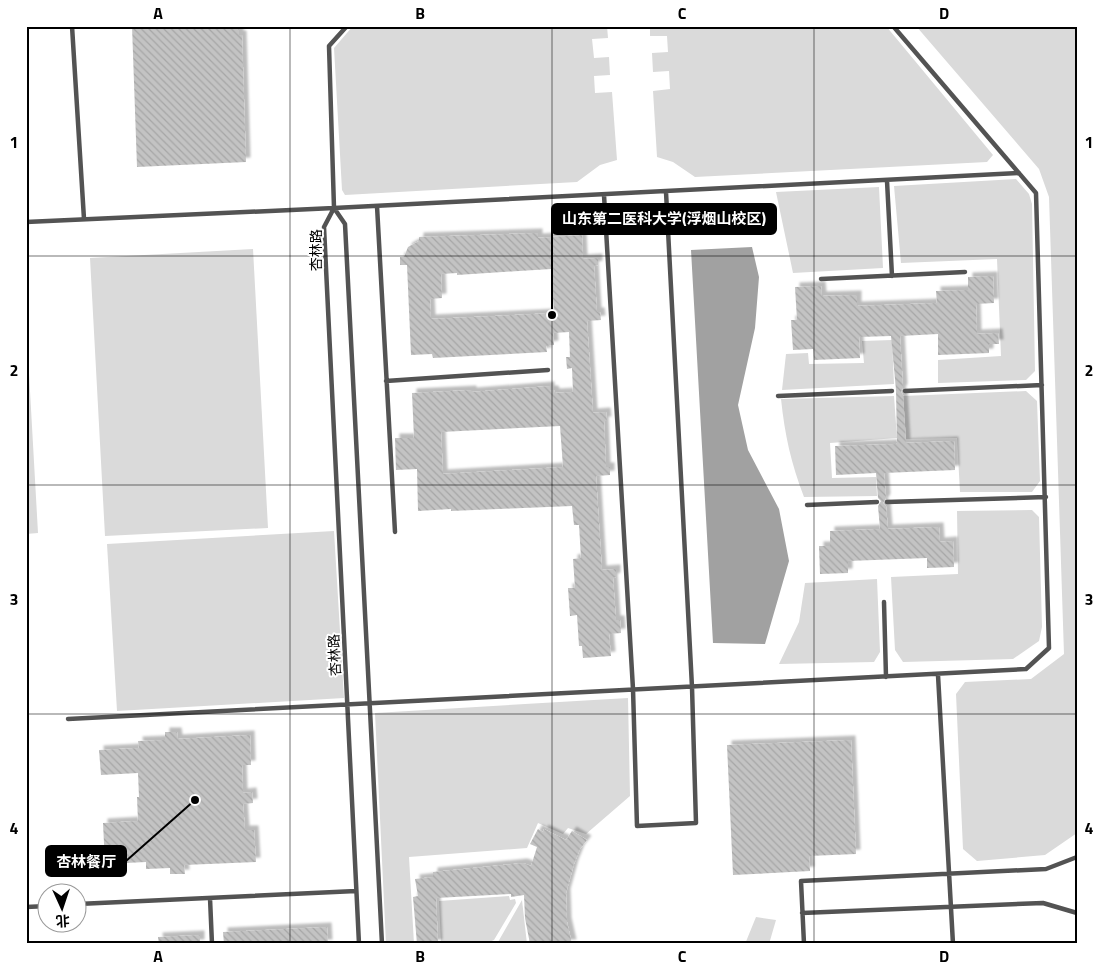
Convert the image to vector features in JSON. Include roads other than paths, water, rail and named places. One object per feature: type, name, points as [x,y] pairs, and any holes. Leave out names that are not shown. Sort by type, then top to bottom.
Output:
[{"type":"lane","points":[[72,26],[84,219]]},
{"type":"lane","points":[[334,208],[329,46],[347,26]]},
{"type":"lane","points":[[68,719],[1026,669],[1049,648],[1036,193],[894,26]]},
{"type":"lane","points":[[26,222],[666,192],[1019,173]]},
{"type":"lane","points":[[887,181],[892,276]]},
{"type":"lane","points":[[604,195],[633,690],[637,826],[696,823],[692,687],[666,192]]},
{"type":"lane","points":[[377,206],[395,532]]},
{"type":"lane","name":"杏林路","points":[[359,944],[324,227],[334,208],[345,224],[382,944]]},
{"type":"lane","points":[[821,279],[965,272]]},
{"type":"lane","points":[[386,381],[548,370]]},
{"type":"lane","points":[[905,391],[1042,385]]},
{"type":"lane","points":[[778,396],[892,392]]},
{"type":"lane","points":[[887,502],[1046,497]]},
{"type":"lane","points":[[807,505],[877,502]]},
{"type":"lane","points":[[884,602],[886,677]]},
{"type":"lane","points":[[938,675],[953,944]]},
{"type":"lane","points":[[804,944],[801,881],[1046,869],[1077,857]]},
{"type":"lane","points":[[88,904],[356,890]]},
{"type":"lane","points":[[210,898],[212,944]]},
{"type":"lane","points":[[802,913],[1043,902],[1077,913]]},
{"type":"place","name":"山东第二医科大学(浮烟山校区)","points":[[552,315]]},
{"type":"place","name":"杏林餐厅","points":[[195,800]]}]
